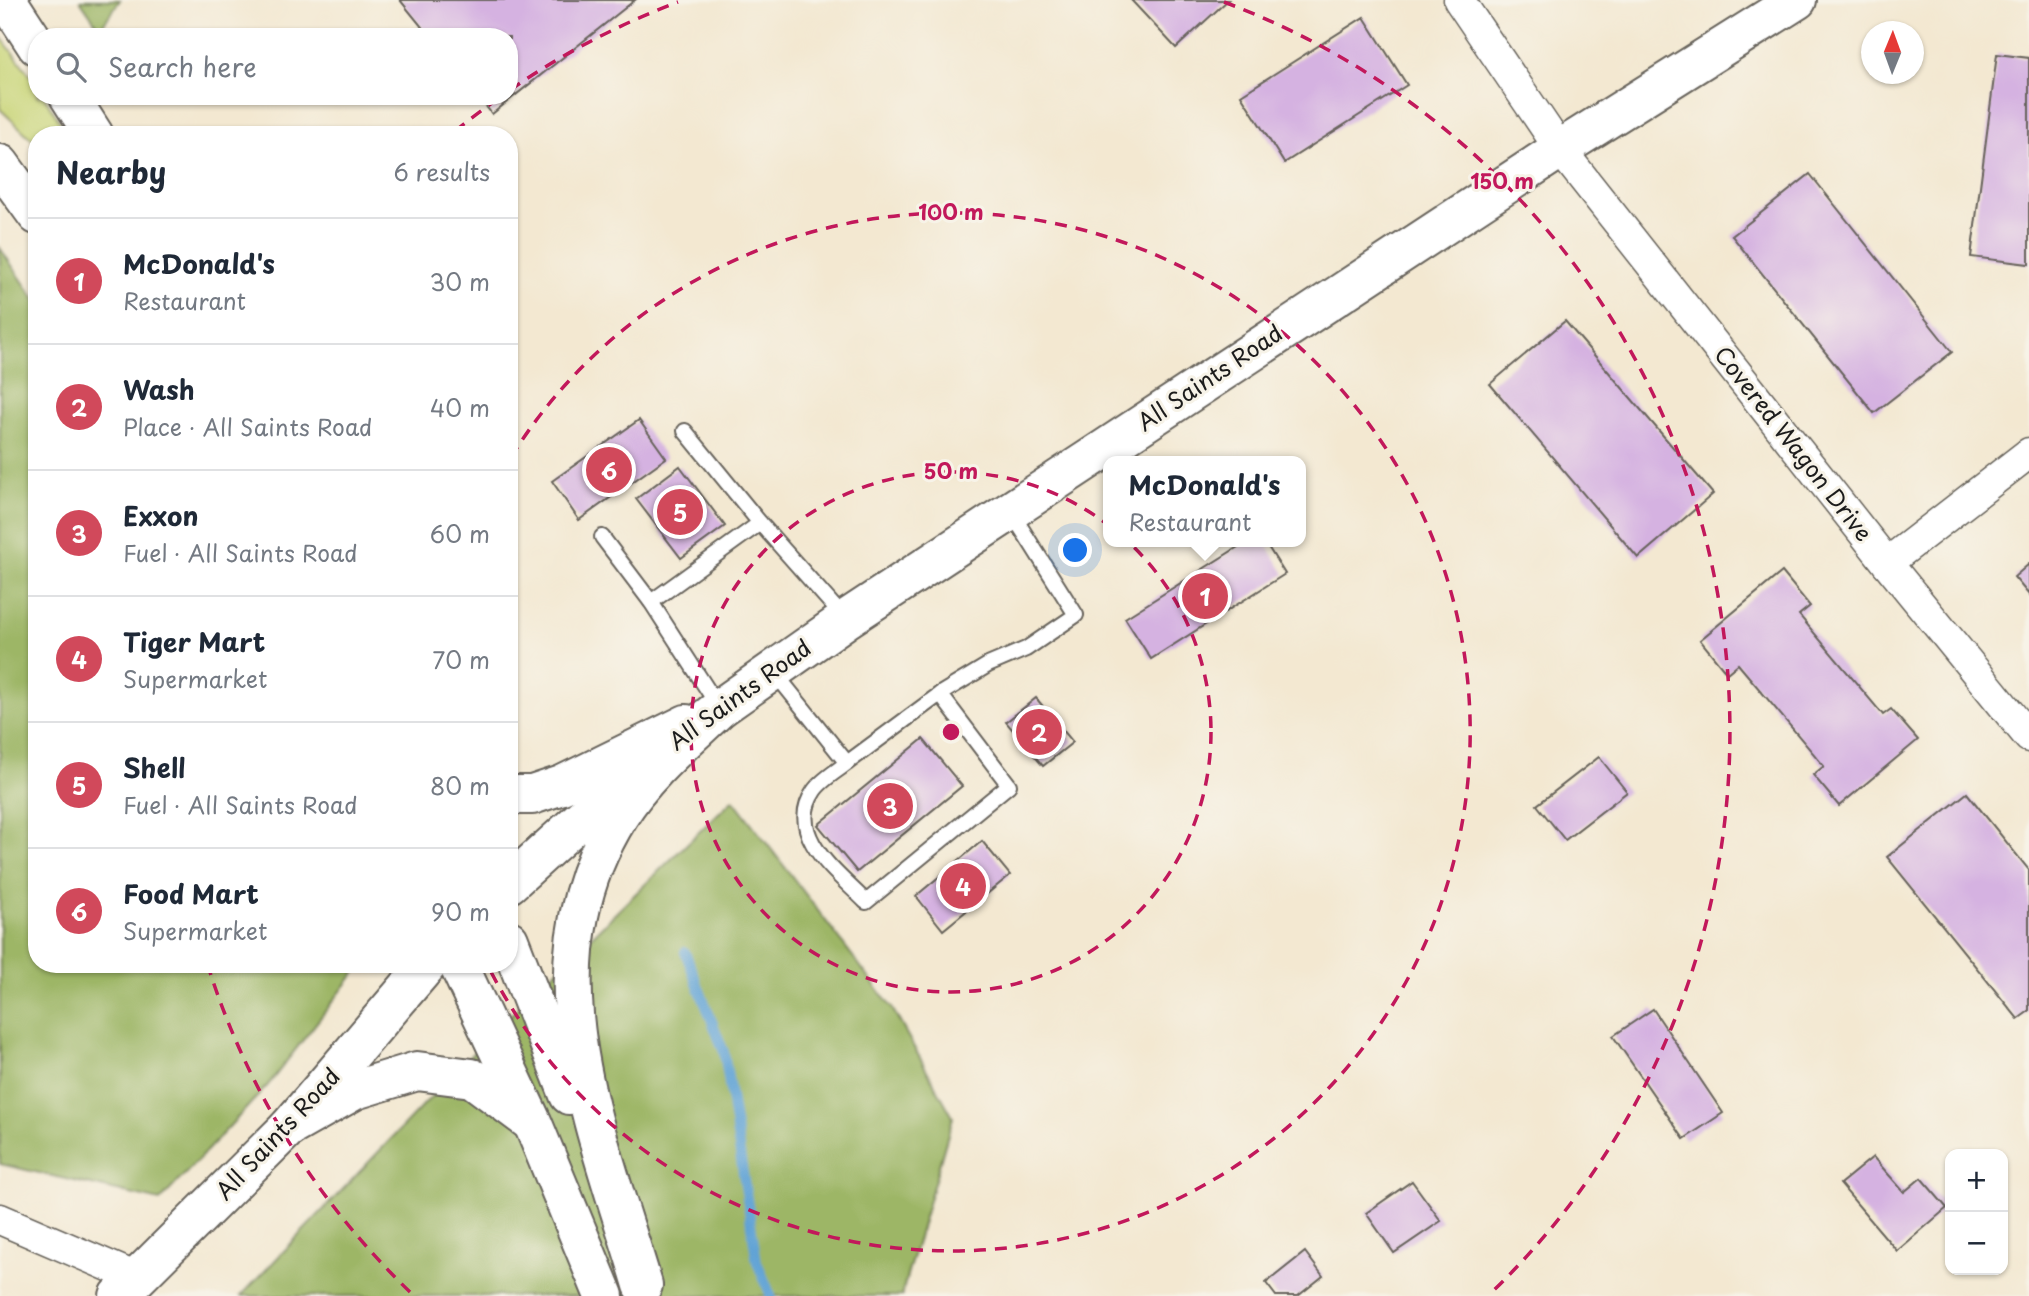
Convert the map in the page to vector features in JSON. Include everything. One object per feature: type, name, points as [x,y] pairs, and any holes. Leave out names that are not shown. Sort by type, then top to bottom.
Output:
[{"type":"main road","points":[[7,0],[28,33]]},
{"type":"main road","name":"All Saints Road","points":[[518,876],[602,800],[720,708],[845,620],[1560,149],[1797,0]]},
{"type":"main road","points":[[75,105],[88,126]]},
{"type":"main road","points":[[0,163],[28,202]]},
{"type":"main road","points":[[518,795],[532,795],[562,785],[720,708]]},
{"type":"main road","points":[[645,1290],[582,1078],[574,1026],[571,973],[576,921],[592,867],[619,816],[650,774],[720,708]]},
{"type":"main road","points":[[518,963],[645,1290]]},
{"type":"main road","name":"All Saints Road","points":[[128,1287],[288,1128],[420,973]]},
{"type":"main road","points":[[462,973],[533,1124],[604,1296]]},
{"type":"main road","points":[[288,1128],[355,1090],[417,1071],[472,1078],[533,1124]]},
{"type":"street","name":"Covered Wagon Drive","points":[[1459,0],[1560,149],[1887,563],[2029,737]]},
{"type":"street","points":[[1887,563],[2029,453]]},
{"type":"street","points":[[0,1219],[128,1287]]},
{"type":"lane","points":[[685,432],[845,620]]},
{"type":"lane","points":[[940,694],[1009,785],[866,902],[814,848],[805,826],[806,808],[814,790],[940,694],[988,664],[1026,649],[1076,615],[1010,510]]},
{"type":"lane","points":[[650,601],[760,523]]},
{"type":"lane","points":[[602,537],[650,601],[720,708]]},
{"type":"lane","points":[[773,670],[847,763]]},
{"type":"green space","points":[[80,0],[120,0],[101,28]]},
{"type":"green space","points":[[0,36],[28,72],[28,105],[50,105],[62,126],[28,126],[28,135],[0,109]]},
{"type":"green space","points":[[0,248],[28,289],[28,973],[355,973],[268,1085],[160,1201],[0,1164]]},
{"type":"green space","points":[[733,799],[892,1008],[953,1117],[903,1296],[241,1296],[492,1033]]},
{"type":"building","points":[[400,0],[635,0],[518,93],[518,28],[423,28]]},
{"type":"building","points":[[1131,0],[1228,0],[1176,48]]},
{"type":"building","points":[[1364,17],[1407,85],[1284,163],[1241,95]]},
{"type":"building","points":[[1997,54],[2029,58],[2029,264],[1971,257]]},
{"type":"building","points":[[485,105],[503,105],[492,114]]},
{"type":"building","points":[[1810,174],[1952,352],[1874,413],[1732,236]]},
{"type":"building","points":[[1565,321],[1713,494],[1638,558],[1490,384]]},
{"type":"building","points":[[639,420],[666,458],[579,520],[552,481]]},
{"type":"building","points":[[680,466],[725,526],[681,558],[636,499]]},
{"type":"building","points":[[1238,547],[1268,547],[1285,574],[1151,659],[1125,618]]},
{"type":"building","points":[[2029,564],[2029,595],[2014,577]]},
{"type":"building","points":[[1782,572],[1810,606],[1799,615],[1883,715],[1891,709],[1918,740],[1839,806],[1813,775],[1824,766],[1738,664],[1727,673],[1700,640]]},
{"type":"building","points":[[1036,698],[1073,742],[1043,766],[1006,722]]},
{"type":"building","points":[[923,739],[962,786],[857,872],[818,825]]},
{"type":"building","points":[[1599,757],[1627,792],[1565,840],[1537,805]]},
{"type":"building","points":[[1967,793],[2029,870],[2029,1011],[2018,1019],[1887,857]]},
{"type":"building","points":[[982,841],[1010,875],[943,930],[916,896]]},
{"type":"building","points":[[1653,1009],[1723,1113],[1684,1139],[1613,1036]]},
{"type":"building","points":[[1873,1157],[1904,1192],[1921,1178],[1945,1206],[1945,1210],[1897,1251],[1840,1184]]},
{"type":"building","points":[[1412,1181],[1441,1221],[1394,1253],[1366,1213]]},
{"type":"building","points":[[1305,1252],[1323,1276],[1298,1296],[1276,1296],[1266,1283]]},
{"type":"waterway","points":[[685,952],[724,1052],[757,1262],[771,1296]]},
{"type":"place","name":"Food Mart","points":[[609,470]]},
{"type":"place","name":"Shell","points":[[680,512]]},
{"type":"place","name":"McDonald's","points":[[1205,596]]},
{"type":"place","name":"Wash","points":[[1039,732]]},
{"type":"place","name":"Exxon","points":[[890,806]]},
{"type":"place","name":"Tiger Mart","points":[[963,886]]}]
